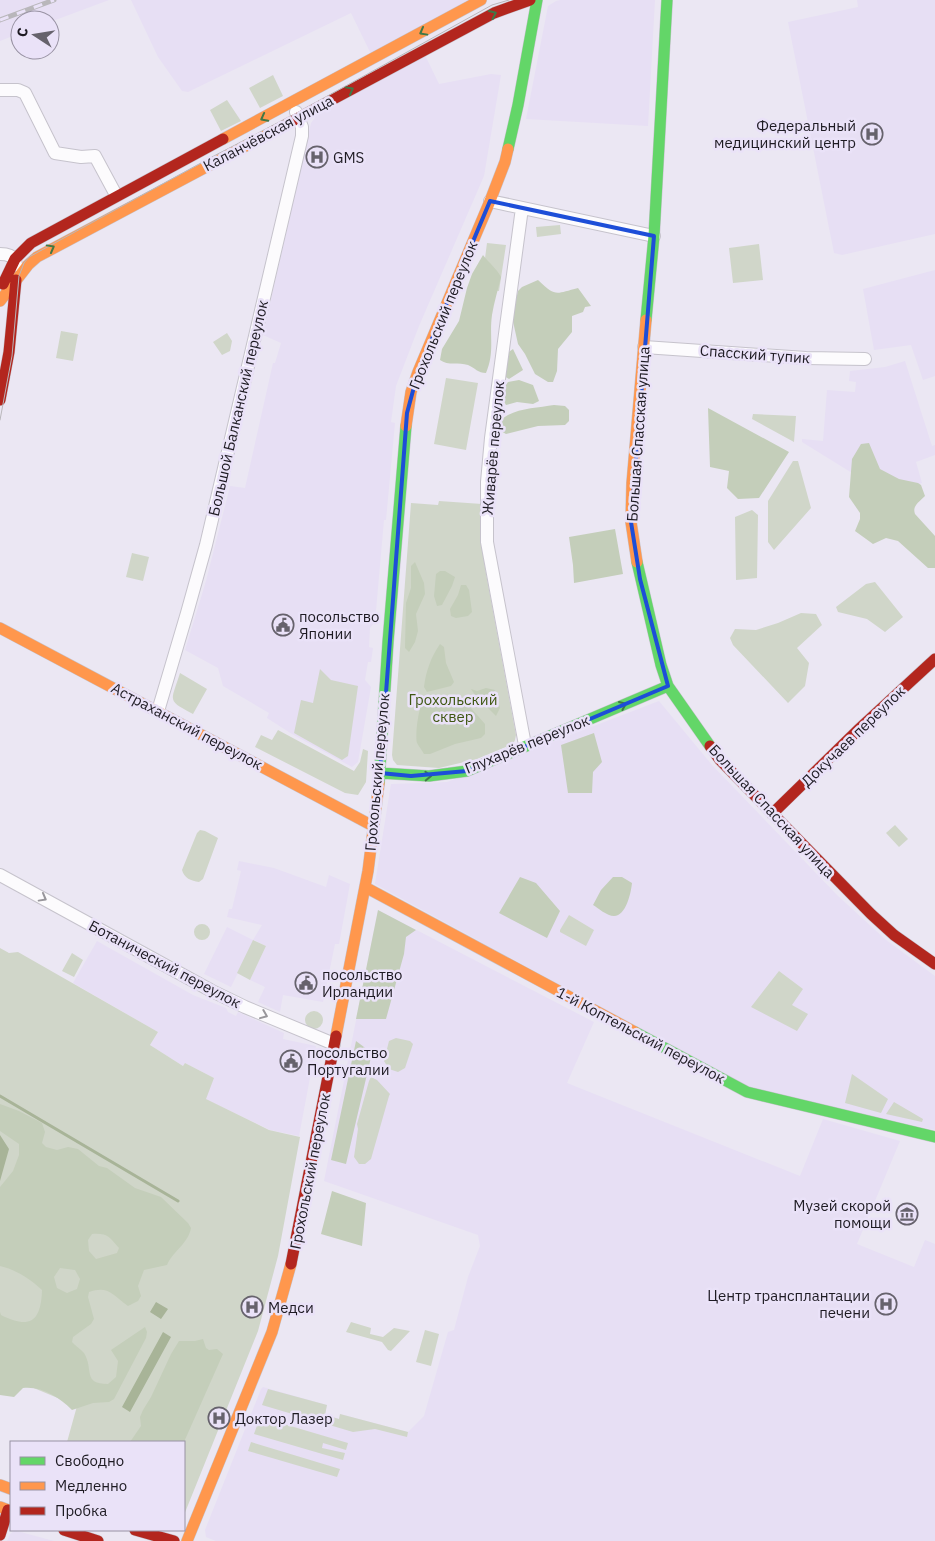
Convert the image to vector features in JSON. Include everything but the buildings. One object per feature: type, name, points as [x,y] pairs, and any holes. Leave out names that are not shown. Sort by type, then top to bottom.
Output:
[{"type":"street","name":"Каланчёвская улица","points":[[0,291],[15,259],[31,243],[116,195],[291,104],[481,0]]},
{"type":"street","name":"Каланчёвская улица","points":[[0,301],[36,256],[494,13],[530,0]]},
{"type":"street","name":"Грохольский переулок","points":[[187,1541],[280,1309],[297,1240],[365,886],[373,826],[380,773],[407,413],[418,372],[505,162],[537,0]]},
{"type":"street","name":"Большая Спасская улица","points":[[667,0],[654,236],[633,474],[631,522],[640,579],[661,665],[668,686],[720,760],[871,914],[894,935],[935,964]]},
{"type":"street","points":[[0,90],[18,90],[25,93],[55,153],[81,157],[95,156],[116,195]]},
{"type":"street","name":"Большой Балканский переулок","points":[[158,711],[204,553],[302,136],[299,118],[291,104]]},
{"type":"street","points":[[490,201],[654,236]]},
{"type":"street","name":"Живарёв переулок","points":[[522,208],[491,438],[486,512],[487,542],[525,745]]},
{"type":"street","points":[[0,254],[8,254],[15,259],[16,280],[9,352],[0,400]]},
{"type":"street","name":"Спасский тупик","points":[[644,347],[806,358],[865,359]]},
{"type":"street","name":"Астраханский переулок","points":[[0,628],[373,826]]},
{"type":"street","name":"Докучаев переулок","points":[[772,814],[935,658]]},
{"type":"street","name":"Глухарёв переулок","points":[[380,773],[420,776],[450,774],[475,768],[525,745],[668,686]]},
{"type":"street","name":"Ботанический переулок","points":[[0,875],[212,991],[245,1007],[334,1044]]},
{"type":"street","name":"1-й Коптельский переулок","points":[[365,886],[747,1092],[814,1109],[880,1122],[935,1137]]},
{"type":"street","points":[[0,1535],[6,1509]]},
{"type":"street","points":[[67,1531],[98,1541]]},
{"type":"street","points":[[138,1531],[174,1541]]},
{"type":"highlighted area","points":[[490,201],[654,236],[631,522],[640,579],[668,686],[467,771],[411,776],[380,773],[407,413],[418,372]]},
{"type":"shaded area","points":[[0,0],[109,0],[60,18],[60,10],[10,10],[10,37],[0,41]]},
{"type":"shaded area","points":[[131,0],[471,0],[371,54],[351,13],[188,92],[182,91],[158,57]]},
{"type":"shaded area","points":[[560,0],[655,0],[648,126],[526,119],[548,6]]},
{"type":"shaded area","name":"Федеральный медицинский центр","points":[[857,0],[935,0],[935,234],[842,255],[834,253],[788,22],[858,7]]},
{"type":"shaded area","points":[[425,55],[439,84],[491,74],[501,75],[484,176],[419,326],[396,386],[391,422],[395,423],[386,520],[384,520],[375,622],[370,628],[369,647],[373,648],[365,680],[371,687],[358,762],[352,767],[267,718],[269,713],[223,686],[218,668],[185,650],[206,581],[230,486],[245,488],[273,363],[275,363],[281,343],[263,335],[311,123],[316,116]]},
{"type":"shaded area","points":[[935,270],[935,376],[923,380],[911,345],[874,350],[863,289]]},
{"type":"shaded area","points":[[905,361],[932,446],[935,445],[935,455],[916,462],[922,483],[913,486],[899,502],[802,442],[802,439],[823,441],[827,390],[855,392],[856,382],[849,381],[850,371],[885,367]]},
{"type":"shaded area","points":[[659,701],[712,765],[837,895],[886,940],[935,976],[935,1130],[749,1088],[375,884],[391,784],[447,782]]},
{"type":"shaded area","points":[[239,861],[274,868],[326,887],[329,875],[350,884],[339,944],[335,944],[323,1002],[283,995],[280,1012],[258,1002],[265,987],[250,980],[266,946],[254,940],[231,987],[204,974],[227,927],[253,940],[262,925],[227,917],[229,909],[232,909],[241,871],[237,870]]},
{"type":"shaded area","points":[[378,910],[594,1022],[567,1083],[800,1176],[823,1119],[900,1141],[857,1244],[914,1267],[925,1240],[935,1244],[935,1541],[216,1541],[206,1537],[205,1530],[263,1387],[327,1405],[325,1415],[339,1419],[340,1414],[408,1432],[424,1416],[448,1332],[454,1330],[468,1277],[480,1246],[478,1235],[324,1181]]},
{"type":"shaded area","points":[[97,941],[193,995],[226,1008],[228,1012],[236,1016],[238,1012],[284,1033],[283,1039],[316,1046],[299,1136],[270,1130],[205,1099],[214,1078],[185,1063],[183,1066],[150,1045],[158,1032],[73,983]]},
{"type":"shaded area","points":[[0,1135],[9,1149],[0,1181]]},
{"type":"shaded area","points":[[156,1302],[168,1309],[161,1319],[150,1312]]},
{"type":"shaded area","points":[[163,1332],[171,1337],[130,1412],[122,1407]]},
{"type":"shaded area","points":[[14,1531],[54,1541],[7,1541],[10,1534]]},
{"type":"green space","points":[[273,75],[283,96],[260,108],[249,88]]},
{"type":"green space","points":[[227,100],[241,121],[221,131],[210,110]]},
{"type":"green space","points":[[560,225],[561,234],[537,237],[536,227]]},
{"type":"green space","points":[[487,243],[506,245],[499,291],[481,289]]},
{"type":"green space","points":[[759,244],[763,280],[733,283],[729,248]]},
{"type":"green space","points":[[483,255],[501,277],[492,315],[491,351],[486,373],[468,365],[446,363],[440,360],[442,349],[459,321],[472,274]]},
{"type":"green space","points":[[538,280],[556,293],[578,288],[591,306],[585,307],[583,312],[572,316],[572,332],[558,349],[557,371],[553,382],[548,382],[535,374],[518,344],[512,317],[518,291],[522,287]]},
{"type":"green space","points":[[61,331],[78,334],[73,361],[56,358]]},
{"type":"green space","points":[[227,333],[232,341],[230,351],[222,355],[213,342]]},
{"type":"green space","points":[[513,349],[523,370],[509,379],[504,376],[506,354]]},
{"type":"green space","points":[[446,378],[478,383],[466,450],[434,444]]},
{"type":"green space","points":[[519,380],[533,385],[539,401],[533,404],[517,402],[506,405],[502,398],[505,386],[508,382]]},
{"type":"green space","points":[[554,405],[565,406],[569,410],[569,421],[565,425],[538,426],[506,434],[501,431],[501,420],[512,413]]},
{"type":"green space","points":[[708,408],[789,452],[759,498],[738,499],[727,488],[729,471],[710,467]]},
{"type":"green space","points":[[753,414],[796,416],[794,442],[752,419]]},
{"type":"green space","points":[[869,443],[880,469],[899,479],[921,485],[925,496],[917,504],[914,511],[935,536],[935,568],[928,568],[898,541],[886,538],[873,544],[855,531],[860,519],[860,513],[849,497],[852,459],[861,444]]},
{"type":"green space","points":[[793,461],[798,461],[811,508],[774,550],[768,542],[768,501]]},
{"type":"green space","name":"Грохольский сквер","points":[[439,501],[482,504],[481,525],[485,568],[516,735],[513,744],[477,759],[439,768],[397,765],[392,755],[411,503],[438,505]]},
{"type":"green space","points":[[752,510],[758,515],[757,578],[736,580],[735,517]]},
{"type":"green space","points":[[615,529],[623,574],[574,583],[569,537]]},
{"type":"green space","points":[[132,553],[149,557],[143,581],[126,577]]},
{"type":"green space","points":[[415,562],[424,583],[425,594],[416,614],[418,631],[415,642],[409,652],[405,648],[406,603],[411,588],[411,566]]},
{"type":"green space","points":[[440,571],[445,571],[455,577],[442,605],[437,606],[434,596],[436,574]]},
{"type":"green space","points":[[875,582],[903,617],[885,632],[867,619],[838,612],[836,607],[866,584]]},
{"type":"green space","points":[[461,585],[466,585],[469,590],[472,612],[468,616],[456,618],[451,616],[450,609]]},
{"type":"green space","points":[[801,613],[816,614],[822,625],[797,648],[809,663],[805,686],[788,703],[733,645],[730,638],[735,629],[756,630]]},
{"type":"green space","points":[[440,644],[444,647],[446,663],[454,682],[451,686],[427,692],[424,687],[428,670]]},
{"type":"green space","points":[[320,669],[331,680],[358,686],[348,756],[342,760],[294,733],[301,700],[313,703]]},
{"type":"green space","points":[[180,673],[207,689],[193,714],[178,706],[173,699]]},
{"type":"green space","points":[[486,688],[495,690],[500,708],[496,716],[471,689],[477,691]]},
{"type":"green space","points":[[447,697],[463,699],[485,724],[485,734],[481,738],[455,744],[430,754],[424,754],[416,740],[421,706],[426,706]]},
{"type":"green space","points":[[278,730],[354,771],[360,762],[363,749],[368,751],[366,782],[358,795],[345,793],[255,747],[261,735],[272,740]]},
{"type":"green space","points":[[594,733],[602,762],[593,772],[592,793],[568,793],[561,745]]},
{"type":"green space","points":[[895,825],[908,839],[899,847],[886,833]]},
{"type":"green space","points":[[200,830],[218,838],[203,879],[199,882],[188,879],[182,870],[197,833]]},
{"type":"green space","points":[[520,877],[536,883],[560,911],[547,938],[499,913]]},
{"type":"green space","points":[[613,877],[622,877],[632,883],[625,908],[618,915],[611,916],[593,905],[601,890]]},
{"type":"green space","points":[[378,910],[416,930],[406,937],[404,954],[386,1019],[356,1019]]},
{"type":"green space","points":[[569,915],[594,930],[586,946],[560,932]]},
{"type":"green space","points":[[202,924],[210,932],[202,940],[194,932]]},
{"type":"green space","points":[[253,940],[266,946],[250,980],[237,973]]},
{"type":"green space","points":[[0,948],[9,953],[18,952],[158,1032],[150,1045],[183,1066],[185,1063],[214,1078],[206,1099],[269,1130],[300,1137],[278,1256],[258,1331],[185,1513],[185,1441],[67,1441],[77,1406],[0,1374]]},
{"type":"green space","points":[[72,953],[83,960],[74,977],[62,971]]},
{"type":"green space","points":[[779,971],[803,989],[792,1005],[808,1014],[797,1031],[751,1007]]},
{"type":"green space","points":[[314,1011],[320,1014],[323,1020],[320,1026],[314,1029],[308,1026],[305,1020],[308,1014]]},
{"type":"green space","points":[[396,1038],[410,1041],[413,1044],[405,1068],[398,1072],[389,1069],[384,1061],[389,1041]]},
{"type":"green space","points":[[356,1041],[372,1053],[346,1164],[331,1160]]},
{"type":"green space","points":[[852,1074],[888,1099],[881,1113],[845,1103]]},
{"type":"green space","points":[[371,1077],[377,1080],[390,1094],[371,1159],[365,1164],[359,1164],[354,1157],[357,1124]]},
{"type":"green space","points":[[894,1102],[923,1119],[922,1122],[886,1114]]},
{"type":"green space","points":[[0,1104],[42,1123],[45,1132],[42,1143],[46,1147],[57,1150],[68,1147],[78,1149],[99,1166],[107,1168],[135,1188],[161,1197],[191,1228],[187,1239],[167,1265],[144,1270],[138,1286],[141,1296],[138,1301],[128,1306],[106,1290],[89,1292],[88,1297],[94,1319],[91,1324],[73,1337],[72,1342],[84,1353],[90,1375],[95,1381],[108,1384],[116,1377],[118,1361],[111,1350],[145,1327],[147,1332],[146,1338],[114,1399],[109,1402],[93,1403],[72,1410],[50,1393],[37,1389],[23,1388],[14,1397],[0,1395],[0,1312],[1,1315],[19,1322],[32,1320],[39,1310],[42,1290],[23,1275],[0,1266],[0,1187],[13,1171],[19,1155],[19,1144],[0,1131]],"holes":[[[92,1234],[108,1236],[119,1248],[117,1253],[96,1259],[89,1251],[88,1240]],[[60,1268],[75,1270],[80,1279],[77,1289],[67,1293],[57,1288],[54,1277]]]},
{"type":"green space","points":[[332,1191],[366,1203],[362,1246],[321,1234]]},
{"type":"green space","points":[[351,1322],[371,1328],[370,1334],[383,1337],[394,1328],[410,1331],[391,1351],[382,1342],[346,1332]]},
{"type":"green space","points":[[425,1330],[439,1334],[431,1366],[416,1362]]},
{"type":"green space","points":[[203,1339],[206,1348],[209,1350],[217,1349],[223,1354],[184,1441],[131,1441],[141,1426],[140,1417],[143,1410],[179,1341]]},
{"type":"green space","points":[[268,1389],[327,1405],[325,1415],[339,1419],[340,1414],[408,1432],[407,1437],[375,1429],[353,1432],[262,1405]]},
{"type":"green space","points":[[260,1417],[348,1443],[346,1450],[323,1443],[322,1448],[345,1453],[343,1460],[254,1434]]},
{"type":"green space","points":[[251,1442],[340,1469],[337,1477],[248,1451]]},
{"type":"waterway","points":[[0,1096],[178,1201]]},
{"type":"tram line","points":[[0,420],[12,356],[19,276],[24,263],[29,257],[210,158],[297,113],[492,5],[509,0]]},
{"type":"railway","points":[[0,20],[54,0]]},
{"type":"traffic: fast","points":[[508,149],[537,0]]},
{"type":"traffic: fast","points":[[646,320],[654,236],[667,0]]},
{"type":"traffic: fast","points":[[379,783],[388,642],[406,426]]},
{"type":"traffic: fast","points":[[637,562],[661,665],[668,686],[710,746]]},
{"type":"traffic: fast","points":[[380,773],[429,776],[467,771],[668,686]]},
{"type":"traffic: fast","points":[[635,1032],[747,1092],[935,1137]]},
{"type":"traffic: slow","points":[[223,139],[481,0]]},
{"type":"traffic: slow","points":[[0,301],[28,265],[37,257],[272,132]]},
{"type":"traffic: slow","points":[[406,426],[411,392],[418,372],[490,201],[508,149]]},
{"type":"traffic: slow","points":[[637,562],[631,522],[632,483],[646,320]]},
{"type":"traffic: slow","points":[[0,628],[373,826]]},
{"type":"traffic: slow","points":[[336,1036],[368,871],[379,783]]},
{"type":"traffic: slow","points":[[365,887],[635,1032]]},
{"type":"traffic: slow","points":[[187,1541],[272,1332],[291,1264]]},
{"type":"traffic: slow","points":[[0,1485],[10,1489]]},
{"type":"traffic: slow","points":[[0,1507],[10,1511]]},
{"type":"traffic: jam","points":[[272,132],[494,13],[530,0]]},
{"type":"traffic: jam","points":[[3,284],[15,259],[31,243],[223,139]]},
{"type":"traffic: jam","points":[[0,400],[9,352],[16,280]]},
{"type":"traffic: jam","points":[[772,814],[859,729],[935,659]]},
{"type":"traffic: jam","points":[[710,746],[720,760],[871,914],[894,935],[935,964]]},
{"type":"traffic: jam","points":[[291,1264],[336,1036]]},
{"type":"traffic: jam","points":[[0,1535],[8,1510]]},
{"type":"traffic: jam","points":[[67,1531],[98,1541]]},
{"type":"traffic: jam","points":[[139,1531],[174,1541]]},
{"type":"place","name":"Федеральный медицинский центр","points":[[872,134]]},
{"type":"place","name":"GMS","points":[[317,157]]},
{"type":"place","name":"посольство Японии","points":[[283,625]]},
{"type":"place","name":"посольство Ирландии","points":[[306,983]]},
{"type":"place","name":"посольство Португалии","points":[[291,1061]]},
{"type":"place","name":"Музей скорой помощи","points":[[907,1214]]},
{"type":"place","name":"Центр трансплантации печени","points":[[886,1304]]},
{"type":"place","name":"Медси","points":[[252,1307]]},
{"type":"place","name":"Доктор Лазер","points":[[219,1418]]}]
